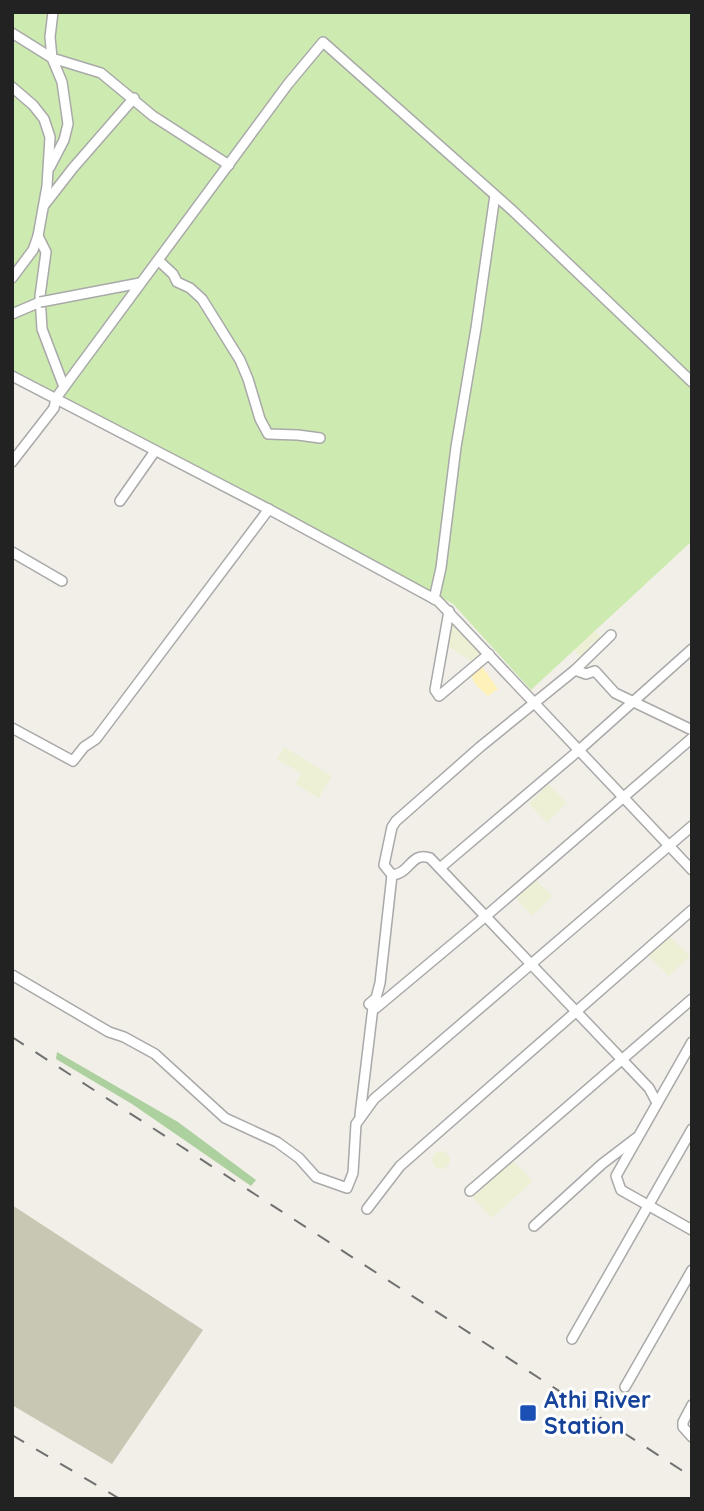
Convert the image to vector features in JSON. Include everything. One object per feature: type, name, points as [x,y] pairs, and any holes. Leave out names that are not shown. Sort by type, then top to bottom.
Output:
[{"type":"street","points":[[49,169],[64,140],[69,117],[62,82],[52,58],[52,12]]},
{"type":"street","points":[[12,33],[52,58],[101,73],[153,116],[229,164]]},
{"type":"street","points":[[12,462],[54,408],[55,398],[288,83],[323,43],[495,195],[692,382]]},
{"type":"street","points":[[12,87],[44,119],[50,137],[49,169],[38,236],[33,250],[12,278]]},
{"type":"street","points":[[44,205],[134,98]]},
{"type":"street","points":[[434,599],[441,568],[456,447],[495,195]]},
{"type":"street","points":[[38,236],[46,252],[40,296],[42,329],[64,387]]},
{"type":"street","points":[[158,260],[173,274],[177,282],[190,288],[202,299],[240,360],[260,419],[268,434],[320,438]]},
{"type":"street","points":[[12,314],[43,302],[140,283]]},
{"type":"street","points":[[12,376],[269,509],[434,599],[449,611],[692,870]]},
{"type":"street","points":[[120,501],[155,451]]},
{"type":"street","points":[[12,728],[73,761],[84,747],[96,739],[153,666],[198,601],[269,509]]},
{"type":"street","points":[[12,552],[62,581]]},
{"type":"street","points":[[449,611],[435,690],[439,696],[489,654]]},
{"type":"street","points":[[393,875],[386,869],[384,856],[392,827],[397,821],[533,702],[575,670],[611,635]]},
{"type":"street","points":[[440,868],[578,751],[692,649]]},
{"type":"street","points":[[575,670],[586,674],[596,671],[615,693],[692,730]]},
{"type":"street","points":[[373,1007],[379,1006],[486,916],[692,738]]},
{"type":"street","points":[[360,1115],[374,1099],[692,825]]},
{"type":"street","points":[[393,875],[403,872],[414,859],[422,855],[430,858],[649,1088],[657,1104]]},
{"type":"street","points":[[12,975],[109,1032],[156,1054],[225,1118],[277,1142],[299,1158],[316,1177],[347,1188],[353,1173],[356,1124],[360,1115],[373,1007],[369,1004],[376,998],[380,983],[393,875]]},
{"type":"street","points":[[367,1209],[400,1166],[692,910]]},
{"type":"street","points":[[470,1191],[692,999]]},
{"type":"street","points":[[692,1042],[616,1177],[621,1190],[692,1230]]},
{"type":"street","points":[[572,1339],[692,1129]]},
{"type":"street","points":[[534,1226],[602,1164],[640,1135]]},
{"type":"street","points":[[625,1387],[692,1269]]},
{"type":"street","points":[[692,1405],[682,1427],[692,1437]]},
{"type":"shaded area","points":[[451,617],[483,654],[473,662],[447,646]]},
{"type":"shaded area","points":[[583,618],[602,639],[596,644],[592,642],[589,645],[592,648],[581,657],[562,638]]},
{"type":"shaded area","points":[[284,747],[332,776],[319,798],[295,784],[301,773],[277,759]]},
{"type":"shaded area","points":[[548,784],[567,803],[547,823],[529,804]]},
{"type":"shaded area","points":[[534,878],[552,896],[532,916],[515,897]]},
{"type":"shaded area","points":[[669,936],[690,956],[669,976],[648,956]]},
{"type":"shaded area","points":[[441,1151],[447,1154],[450,1160],[447,1166],[441,1169],[435,1166],[432,1160],[435,1154]]},
{"type":"shaded area","points":[[512,1160],[533,1181],[492,1218],[470,1195]]},
{"type":"shaded area","points":[[12,1205],[203,1330],[112,1464],[12,1405]]},
{"type":"green space","points":[[12,12],[692,12],[692,541],[531,690],[453,604],[312,527],[12,372]]},
{"type":"green space","points":[[57,1052],[178,1122],[256,1180],[251,1186],[132,1104],[56,1059]]},
{"type":"sand","points":[[481,665],[498,689],[488,696],[471,675],[471,671]]},
{"type":"railway","points":[[12,1037],[692,1477]]},
{"type":"railway","points":[[12,1435],[120,1499]]},
{"type":"place","name":"Athi River Station","points":[[528,1413]]}]
